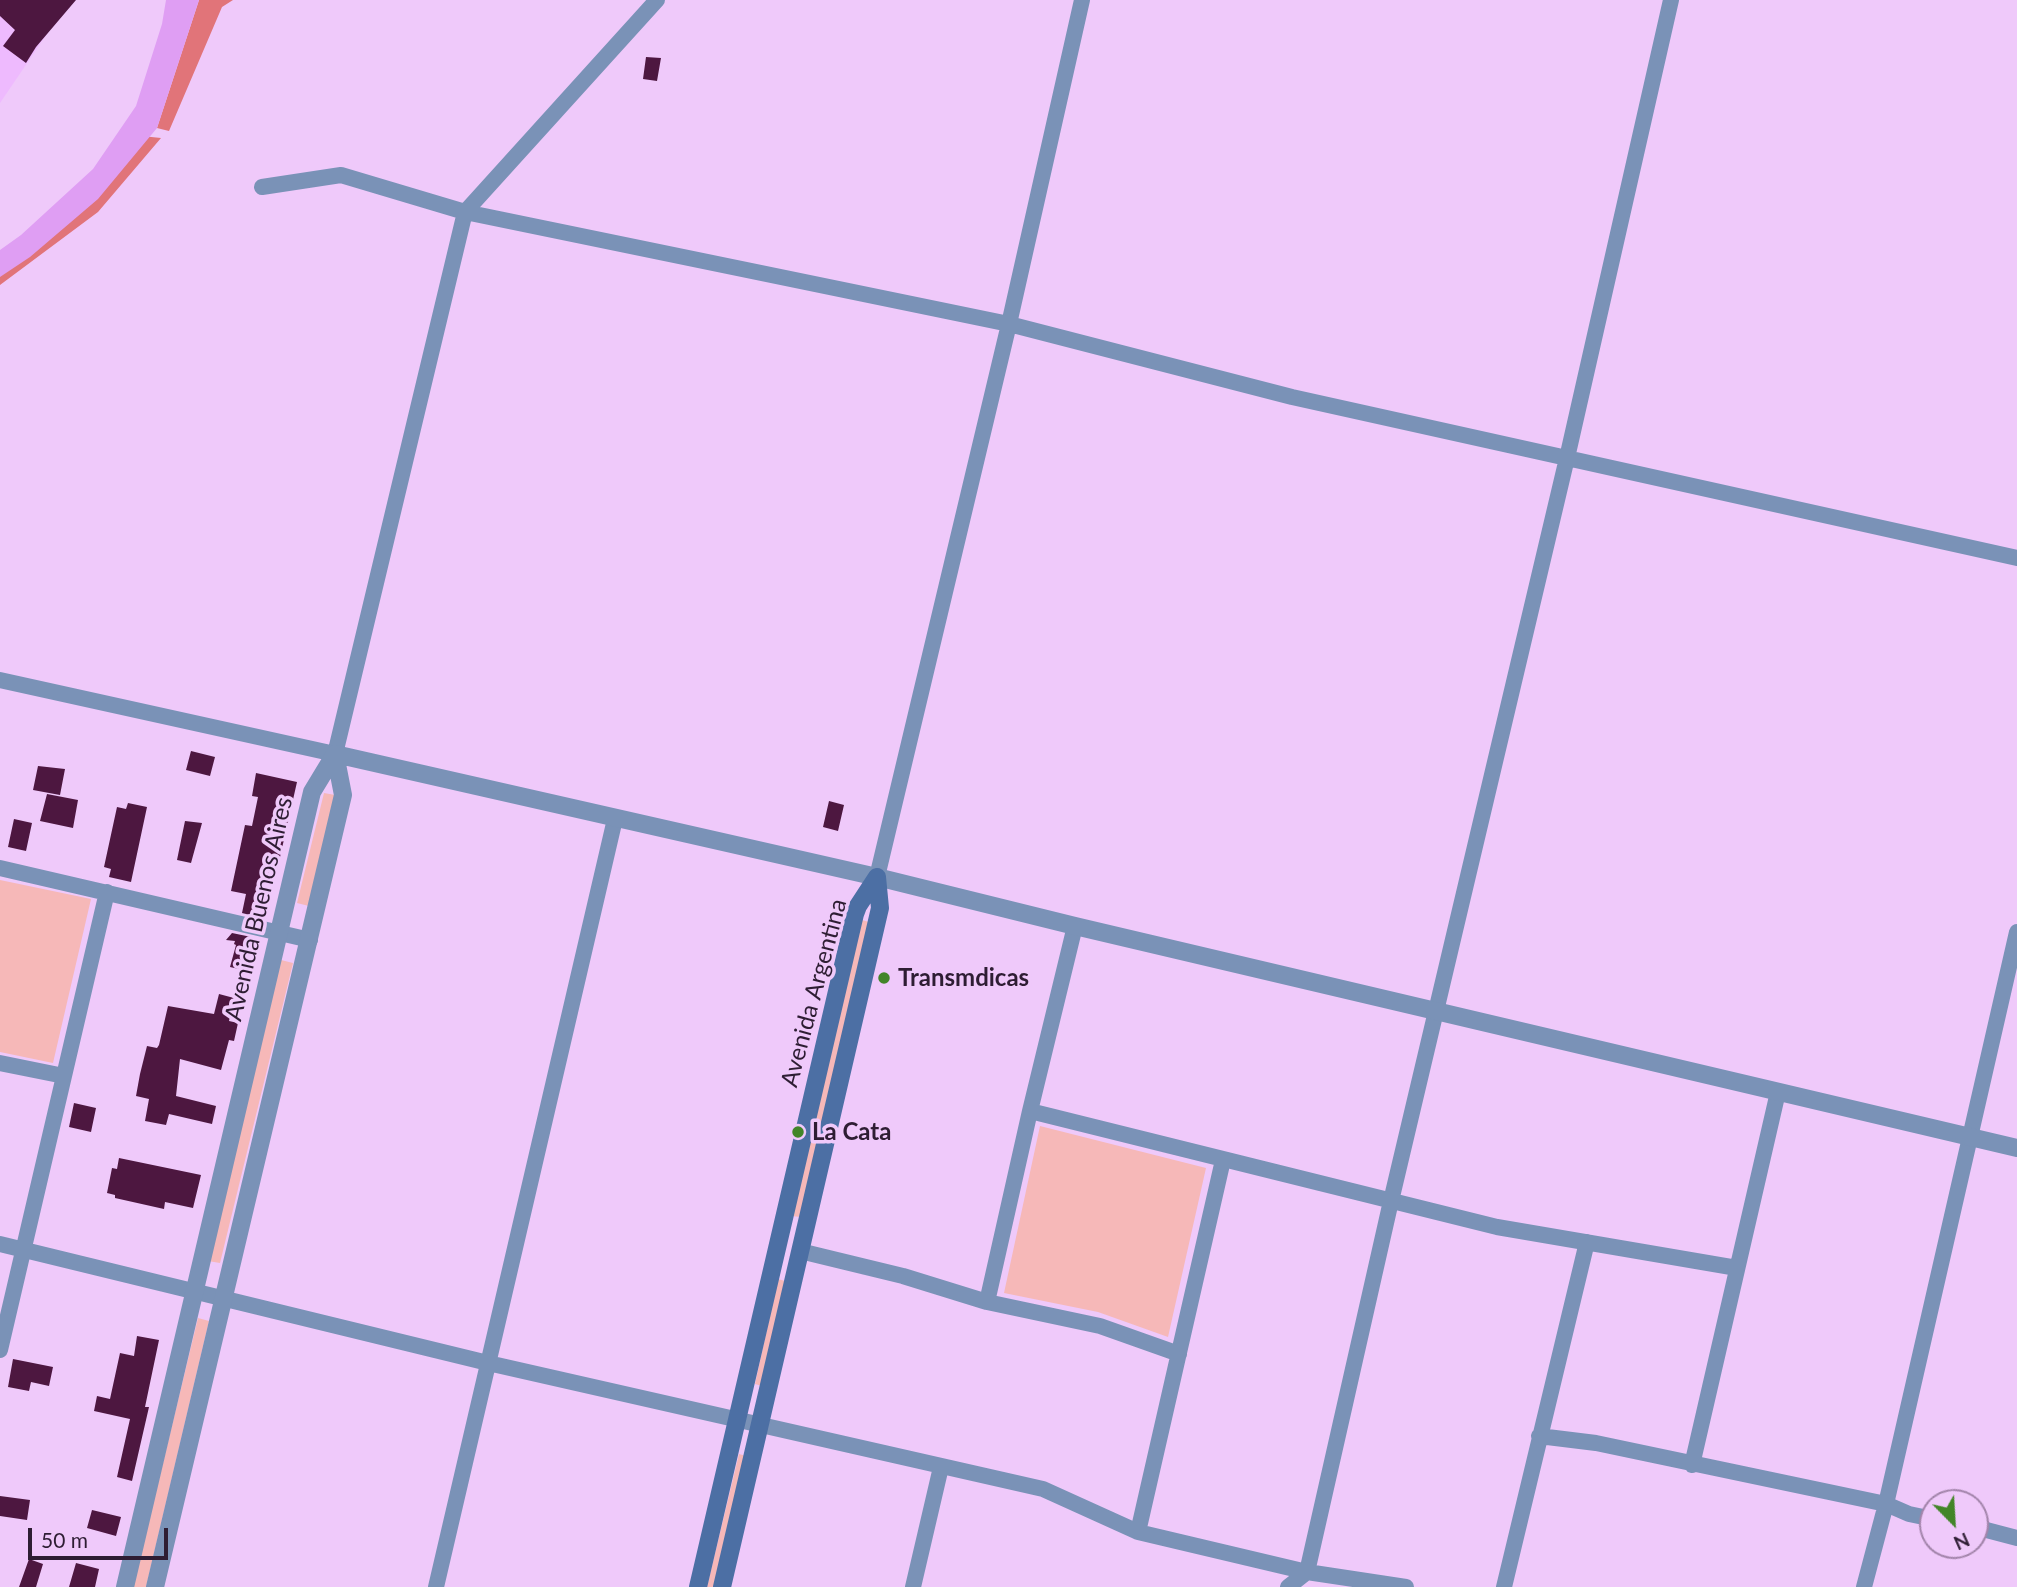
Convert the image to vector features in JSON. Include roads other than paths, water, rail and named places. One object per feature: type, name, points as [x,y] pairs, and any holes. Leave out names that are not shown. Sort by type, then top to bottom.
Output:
[{"type":"main road","name":"Avenida Argentina","points":[[722,1587],[880,908],[877,877]]},
{"type":"main road","name":"Avenida Argentina","points":[[698,1587],[855,914],[877,877]]},
{"type":"street","points":[[155,1587],[343,795],[335,754],[465,212],[657,0]]},
{"type":"street","points":[[877,877],[1009,324],[1082,0]]},
{"type":"street","points":[[1288,1587],[1307,1572],[1671,0]]},
{"type":"street","points":[[262,187],[341,174],[465,212],[1009,324],[1292,397],[2017,558]]},
{"type":"street","points":[[0,680],[877,877],[2017,1148]]},
{"type":"street","name":"Avenida Buenos Aires","points":[[125,1587],[312,792],[335,754]]},
{"type":"street","points":[[436,1587],[615,819]]},
{"type":"street","points":[[0,868],[310,940]]},
{"type":"street","points":[[0,1350],[107,892]]},
{"type":"street","points":[[987,1302],[1075,926]]},
{"type":"street","points":[[1864,1587],[1886,1504],[2017,932]]},
{"type":"street","points":[[0,1063],[64,1076]]},
{"type":"street","points":[[1692,1465],[1778,1092]]},
{"type":"street","points":[[1030,1111],[1497,1227],[1737,1268]]},
{"type":"street","points":[[1138,1532],[1223,1160]]},
{"type":"street","points":[[1504,1587],[1587,1242]]},
{"type":"street","points":[[0,1244],[488,1363],[1043,1489],[1138,1532],[1307,1572],[1406,1587]]},
{"type":"street","points":[[800,1251],[903,1276],[987,1302],[1100,1326],[1179,1354]]},
{"type":"street","points":[[1539,1436],[1595,1443],[1886,1504],[1919,1516]]},
{"type":"street","points":[[913,1587],[941,1467]]},
{"type":"street","points":[[1989,1531],[2017,1538]]},
{"type":"place","name":"Transmdicas","points":[[884,978]]},
{"type":"place","name":"La Cata","points":[[798,1132]]}]
